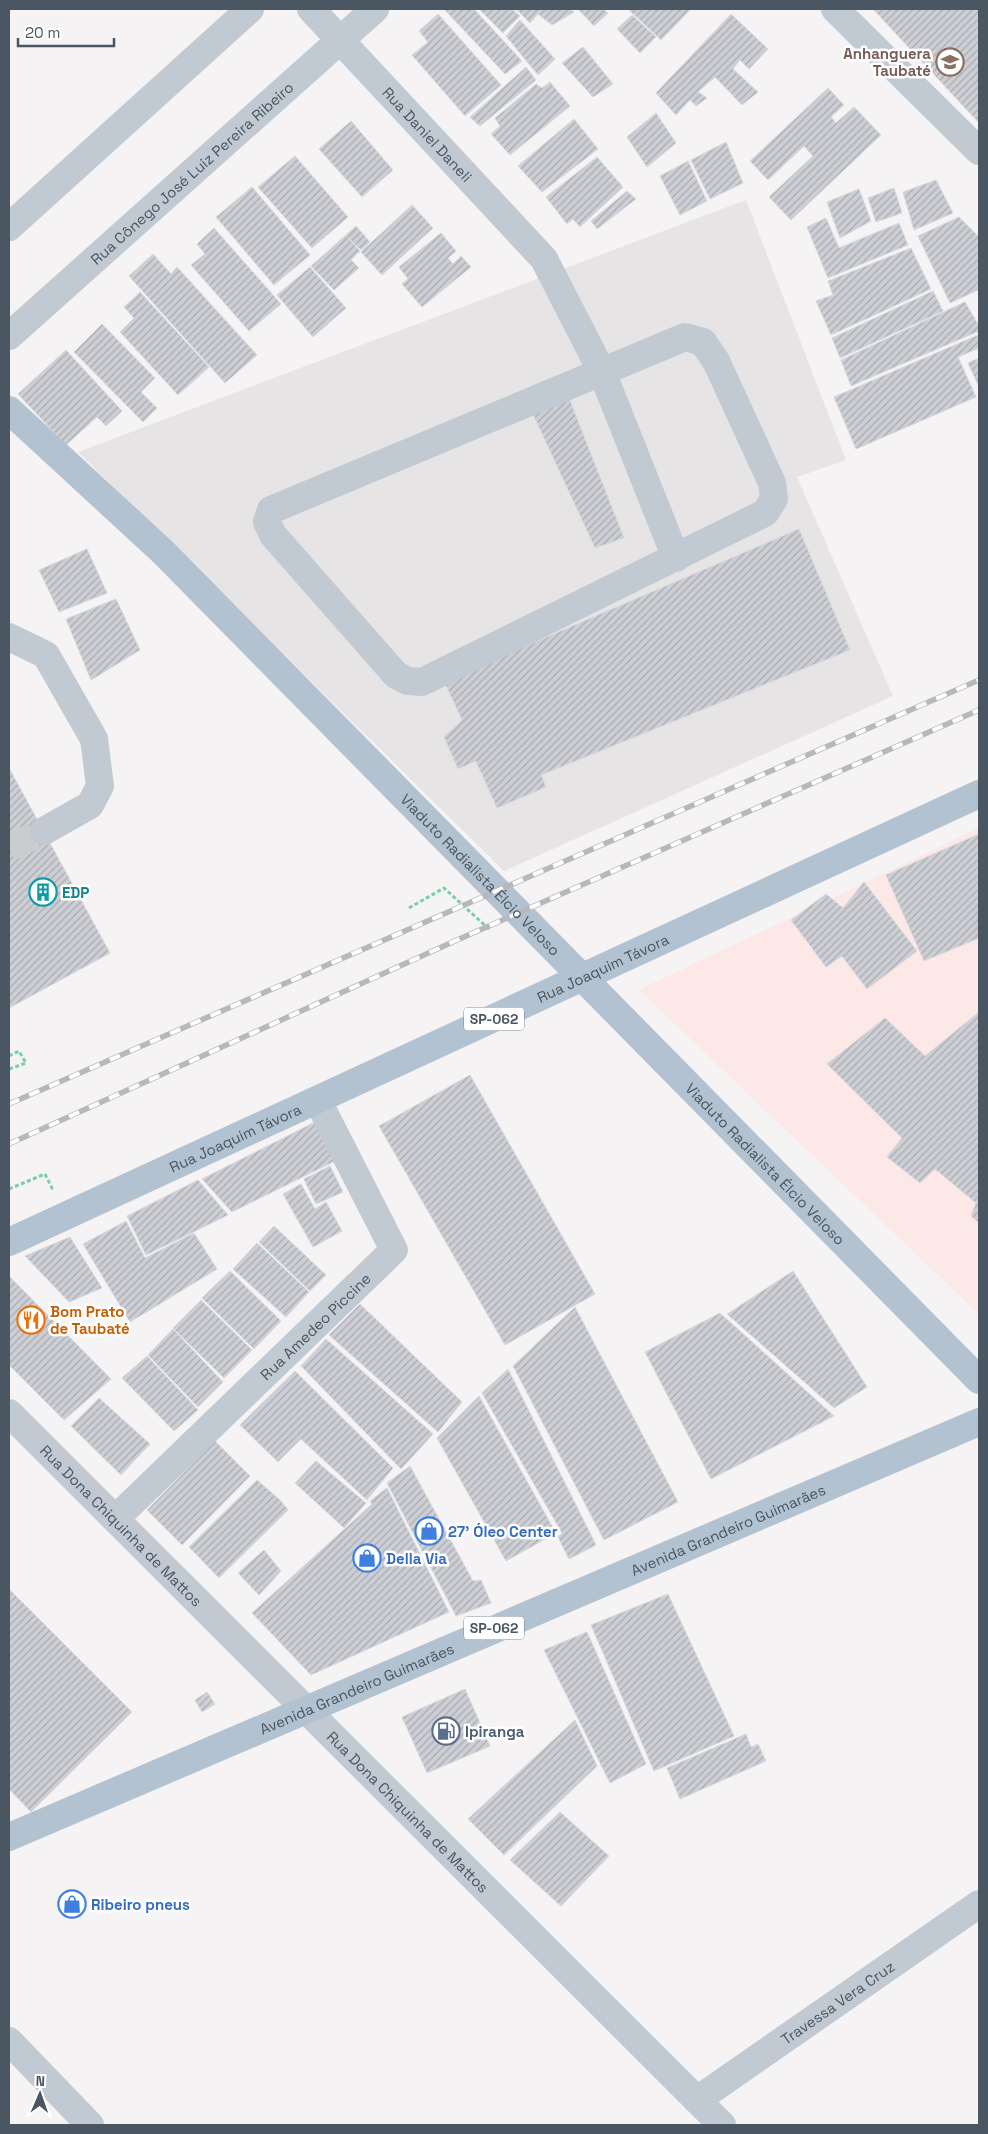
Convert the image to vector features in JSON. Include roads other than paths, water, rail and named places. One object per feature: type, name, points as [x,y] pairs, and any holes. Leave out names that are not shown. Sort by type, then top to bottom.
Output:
[{"type":"main road","name":"Viaduto Radialista Élcio Veloso","points":[[9,410],[163,552],[979,1380]]},
{"type":"main road","name":"Rua Joaquim Távora","points":[[9,1242],[318,1101],[979,794]]},
{"type":"main road","name":"Avenida Grandeiro Guimarães","points":[[9,1837],[979,1422]]},
{"type":"street","points":[[9,227],[250,9]]},
{"type":"street","name":"Rua Daniel Daneli","points":[[311,9],[544,259],[602,372],[676,558]]},
{"type":"street","name":"Rua Cônego José Luiz Pereira Ribeiro","points":[[9,336],[375,9]]},
{"type":"street","points":[[835,9],[979,151]]},
{"type":"street","points":[[685,337],[703,342],[716,361],[772,483],[774,499],[766,514],[422,682],[408,681],[396,675],[274,535],[267,522],[271,510],[602,372],[685,337]]},
{"type":"street","points":[[9,637],[46,655],[94,739],[100,786],[90,805],[44,831]]},
{"type":"street","name":"Rua Amedeo Piccine","points":[[115,1519],[394,1250],[318,1101]]},
{"type":"street","name":"Rua Dona Chiquinha de Mattos","points":[[9,1413],[722,2125]]},
{"type":"street","name":"Travessa Vera Cruz","points":[[697,2100],[979,1904]]},
{"type":"street","points":[[9,2041],[90,2125]]},
{"type":"tunnel","points":[[9,848],[44,831]]},
{"type":"railway","points":[[9,1104],[979,680]]},
{"type":"railway","points":[[9,1144],[457,940],[979,710]]},
{"type":"place","name":"Anhanguera Taubaté","points":[[950,62]]},
{"type":"place","name":"EDP","points":[[43,892]]},
{"type":"place","name":"Bom Prato de Taubaté","points":[[31,1320]]},
{"type":"place","name":"27' Óleo Center","points":[[429,1531]]},
{"type":"place","name":"Della Via","points":[[367,1558]]},
{"type":"place","name":"Ipiranga","points":[[446,1731]]},
{"type":"place","name":"Ribeiro pneus","points":[[72,1904]]}]
